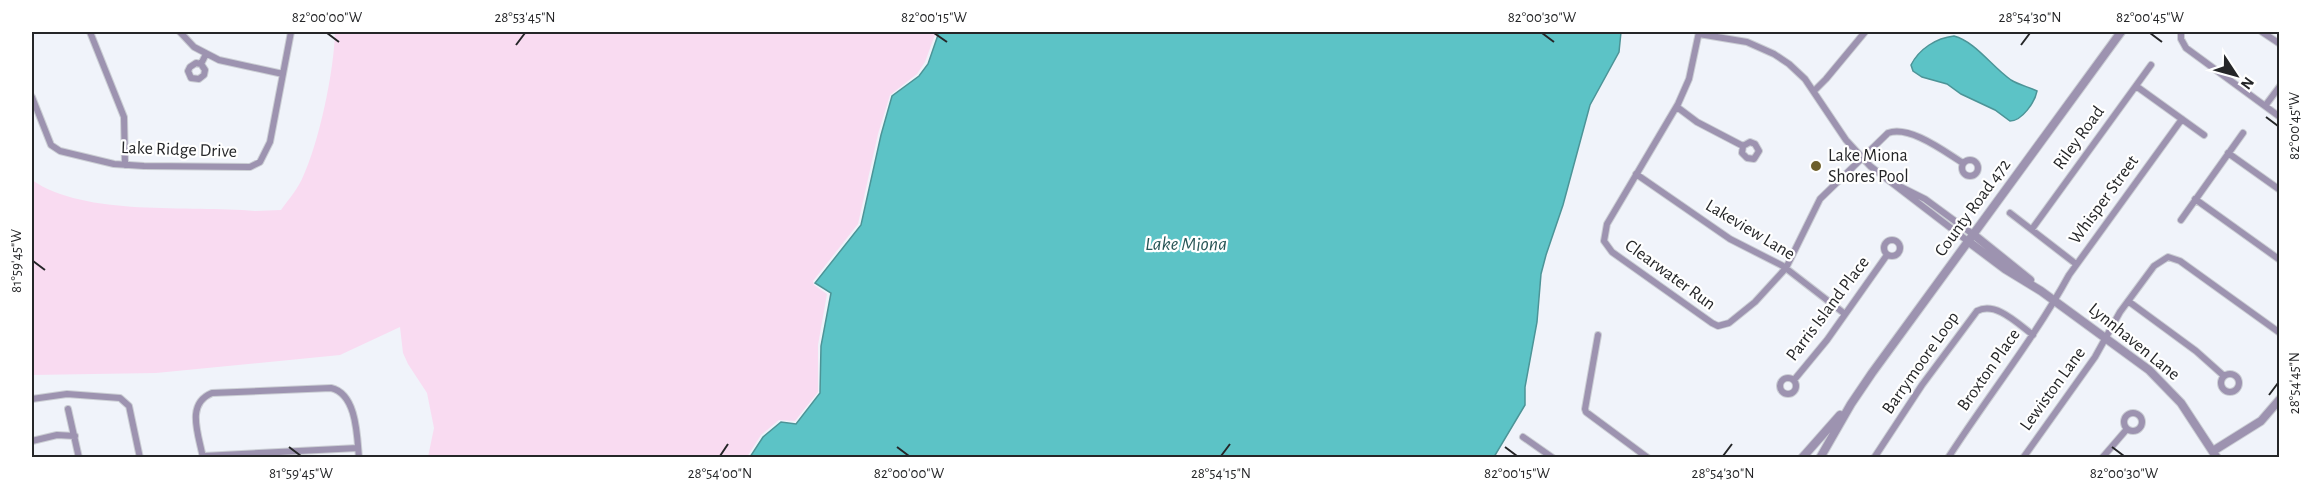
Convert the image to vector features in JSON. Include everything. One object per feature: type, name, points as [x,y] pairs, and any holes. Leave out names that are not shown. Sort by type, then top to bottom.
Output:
[{"type":"street","points":[[90,32],[124,117],[125,165]]},
{"type":"street","points":[[180,32],[194,47],[219,60],[283,74]]},
{"type":"street","name":"Lake Ridge Drive","points":[[32,97],[51,145],[60,151],[125,165],[250,167],[260,162],[270,142],[291,32]]},
{"type":"street","points":[[1814,91],[1865,32]]},
{"type":"street","name":"County Road 472","points":[[1851,404],[2121,32]]},
{"type":"street","points":[[2181,32],[2181,39],[2186,48],[2280,117]]},
{"type":"street","points":[[2262,32],[2280,44]]},
{"type":"street","points":[[1699,33],[1747,42],[1774,54],[1797,72],[1814,91],[1846,140],[1862,158],[1893,183],[1924,199],[1971,239]]},
{"type":"street","name":"Clearwater Run","points":[[1699,33],[1689,79],[1677,107],[1607,224],[1604,241],[1612,252],[1718,326],[1729,323],[1755,302],[1786,268],[1820,198],[1881,138],[1894,131],[1907,132],[1963,163]]},
{"type":"street","points":[[201,64],[206,54]]},
{"type":"street","name":"Riley Road","points":[[2032,229],[2151,65]]},
{"type":"street","points":[[2136,86],[2204,135]]},
{"type":"street","points":[[2265,106],[2280,86]]},
{"type":"street","points":[[1677,107],[1697,122],[1743,146]]},
{"type":"street","name":"Whisper Street","points":[[2055,300],[2076,264],[2182,119]]},
{"type":"street","points":[[2181,220],[2243,133]]},
{"type":"street","points":[[2228,153],[2280,190]]},
{"type":"street","name":"Lakeview Lane","points":[[1636,174],[1730,239],[1786,268],[1845,314]]},
{"type":"street","points":[[2195,199],[2280,260]]},
{"type":"street","points":[[2010,213],[2076,264]]},
{"type":"street","name":"Lynnhaven Lane","points":[[1971,239],[2019,270],[2041,291],[2149,370],[2190,415],[2215,454]]},
{"type":"street","name":"Parris Island Place","points":[[1794,380],[1887,255]]},
{"type":"street","name":"Lewiston Lane","points":[[2023,458],[2106,338],[2128,301],[2157,262],[2168,257],[2174,258],[2280,333]]},
{"type":"street","name":"Broxton Place","points":[[1948,458],[1966,429],[2034,335],[2055,300]]},
{"type":"street","points":[[2128,301],[2196,351],[2224,376]]},
{"type":"street","name":"Barrymoore Loop","points":[[1875,458],[1922,385],[1977,311],[1983,308],[1994,309],[2034,335]]},
{"type":"street","points":[[1598,335],[1586,412],[1648,458]]},
{"type":"street","points":[[358,448],[203,457],[195,412],[196,406],[206,396],[223,393],[336,389],[349,403],[358,448],[359,458]]},
{"type":"street","points":[[32,399],[67,394],[120,398],[129,406],[140,458]]},
{"type":"street","points":[[2215,454],[2256,425],[2280,399]]},
{"type":"street","points":[[1802,458],[1851,404]]},
{"type":"street","points":[[1820,458],[1851,404]]},
{"type":"street","points":[[68,409],[79,458]]},
{"type":"street","points":[[2102,458],[2127,429]]},
{"type":"street","points":[[32,441],[57,435],[75,436]]},
{"type":"street","points":[[1522,437],[1553,458]]},
{"type":"shaded area","points":[[335,32],[936,32],[925,62],[917,74],[890,95],[878,134],[858,224],[813,281],[814,285],[827,294],[818,345],[818,392],[795,421],[779,420],[761,435],[747,457],[428,457],[434,428],[427,393],[403,353],[400,327],[340,355],[156,373],[32,375],[32,180],[54,192],[80,200],[108,204],[139,207],[281,210],[300,183],[320,127],[329,87]]},
{"type":"water","name":"Lake Miona","points":[[939,32],[1621,32],[1619,52],[1590,105],[1563,205],[1541,274],[1537,322],[1525,387],[1525,405],[1494,457],[750,457],[763,437],[781,422],[796,424],[820,393],[821,346],[831,293],[815,283],[861,225],[892,96],[919,76],[928,64]]},
{"type":"water","points":[[1954,36],[1969,43],[2011,80],[2037,91],[2031,105],[2019,118],[2010,121],[1995,110],[1961,94],[1947,84],[1922,77],[1913,71],[1911,65],[1923,49],[1941,39]]},
{"type":"place","name":"Lake Miona Shores Pool","points":[[1816,166]]}]
